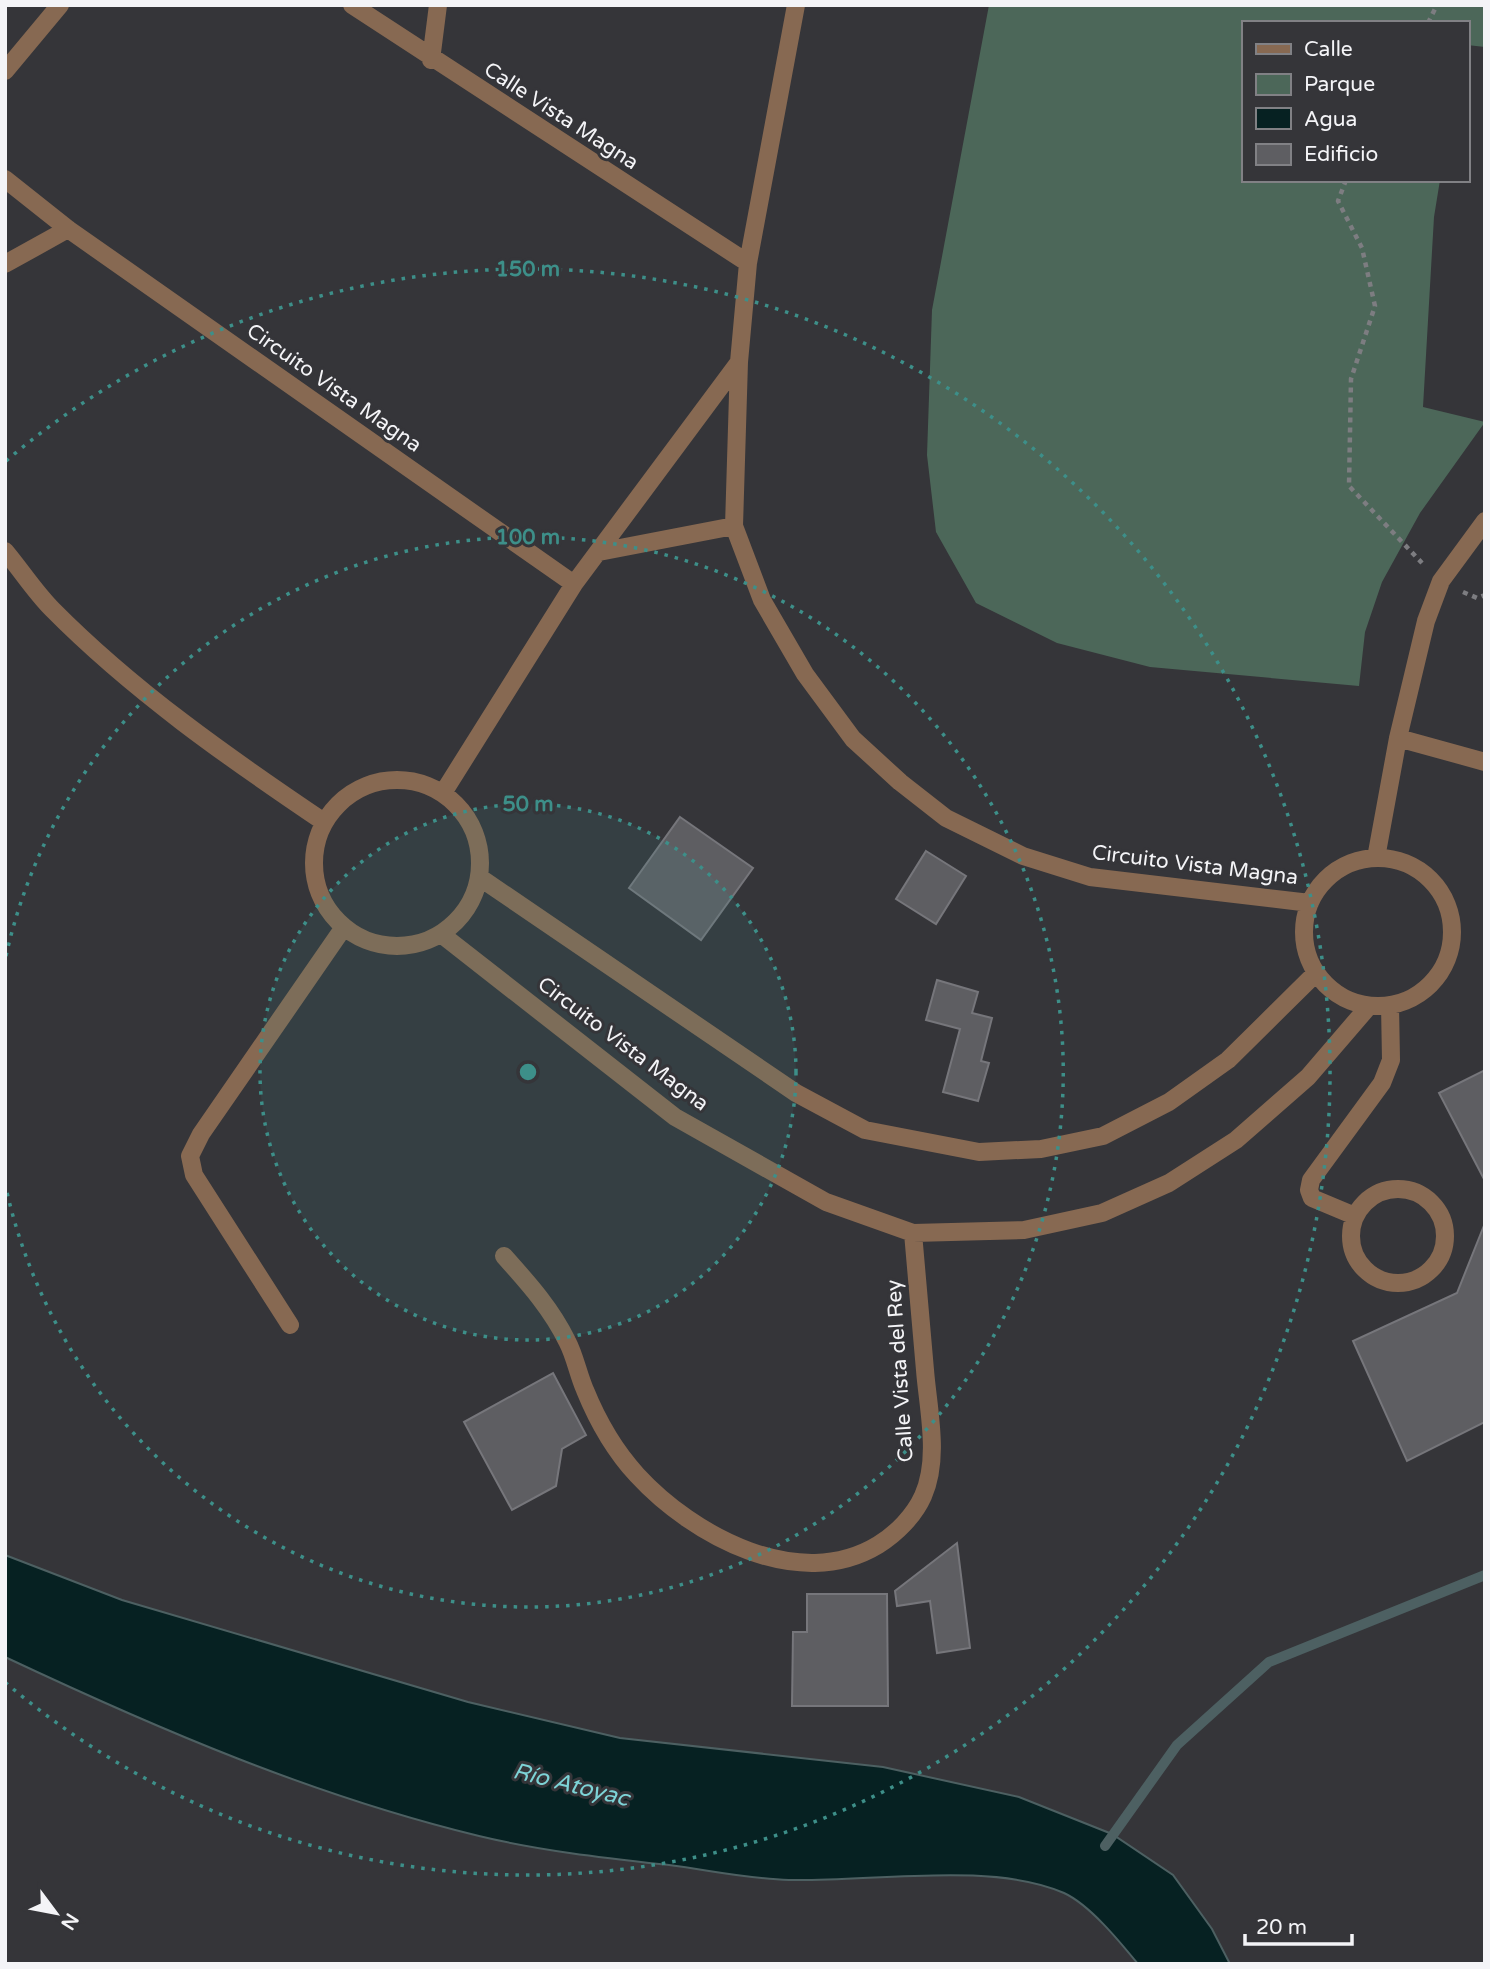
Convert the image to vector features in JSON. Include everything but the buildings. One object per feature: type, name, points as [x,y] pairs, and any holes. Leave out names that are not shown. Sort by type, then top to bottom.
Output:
[{"type":"street","points":[[5,71],[60,5]]},
{"type":"street","name":"Calle Vista Magna","points":[[352,5],[430,60],[748,263]]},
{"type":"street","points":[[430,60],[438,5]]},
{"type":"street","name":"Circuito Vista Magna","points":[[796,5],[748,263],[739,362],[734,526],[762,600],[805,674],[853,739],[900,782],[946,818],[1023,856],[1090,877],[1310,903]]},
{"type":"street","name":"Circuito Vista Magna","points":[[5,179],[68,229],[574,584]]},
{"type":"street","points":[[5,264],[68,229]]},
{"type":"street","points":[[443,793],[574,584],[739,362]]},
{"type":"street","points":[[1376,858],[1398,738],[1426,621],[1441,581],[1485,521]]},
{"type":"street","points":[[599,552],[734,526]]},
{"type":"street","points":[[5,551],[50,607],[103,657],[242,767],[324,822]]},
{"type":"street","points":[[1398,738],[1485,762]]},
{"type":"street","points":[[391,779],[418,782],[443,793],[461,809],[474,829],[480,853],[480,877],[472,899],[459,919],[441,934],[417,944],[391,946],[366,941],[344,927],[325,905],[315,878],[315,850],[324,822],[341,801],[365,786],[391,779]]},
{"type":"street","points":[[1376,858],[1400,861],[1423,872],[1440,891],[1450,914],[1452,939],[1445,963],[1431,984],[1410,999],[1390,1005],[1369,1006],[1348,1000],[1330,989],[1316,973],[1306,951],[1304,927],[1310,903],[1320,885],[1336,871],[1355,862],[1376,858]]},
{"type":"street","points":[[480,877],[796,1093],[865,1130],[979,1152],[1041,1149],[1103,1136],[1169,1102],[1228,1060],[1316,973]]},
{"type":"street","points":[[290,1325],[194,1175],[190,1156],[201,1135],[344,927]]},
{"type":"street","name":"Circuito Vista Magna","points":[[441,934],[675,1117],[826,1202],[913,1233],[1024,1230],[1101,1213],[1170,1184],[1236,1140],[1308,1077],[1369,1006]]},
{"type":"street","points":[[1355,1216],[1312,1198],[1309,1190],[1311,1180],[1382,1083],[1391,1060],[1390,1005]]},
{"type":"street","points":[[1392,1189],[1423,1196],[1435,1206],[1443,1220],[1443,1251],[1436,1265],[1424,1276],[1410,1282],[1380,1280],[1357,1261],[1352,1247],[1351,1231],[1355,1216],[1364,1203],[1392,1189]]},
{"type":"street","name":"Calle Vista del Rey","points":[[504,1256],[542,1299],[568,1342],[606,1436],[638,1476],[675,1510],[709,1533],[790,1562],[829,1563],[861,1555],[897,1533],[924,1495],[932,1455],[913,1233]]},
{"type":"path","points":[[1429,21],[1437,5]]},
{"type":"path","points":[[1345,182],[1338,201],[1362,248],[1375,306],[1351,379],[1349,486],[1398,540]]},
{"type":"path","points":[[1476,598],[1485,595]]},
{"type":"green space","points":[[989,5],[1485,5],[1485,47],[1469,45],[1469,21],[1242,21],[1242,182],[1440,182],[1434,217],[1423,407],[1485,422],[1420,513],[1382,582],[1365,632],[1359,686],[1150,667],[1057,643],[976,603],[936,532],[927,455],[932,310]]},
{"type":"water","name":"Río Atoyac","points":[[5,1555],[122,1600],[468,1702],[620,1738],[883,1767],[1019,1797],[1112,1834],[1173,1875],[1212,1929],[1230,1964],[1138,1964],[1084,1906],[1064,1893],[1035,1883],[967,1875],[789,1880],[574,1854],[479,1836],[418,1820],[297,1781],[120,1710],[5,1657]]},
{"type":"waterway","points":[[1105,1846],[1177,1745],[1269,1662],[1485,1575]]}]
